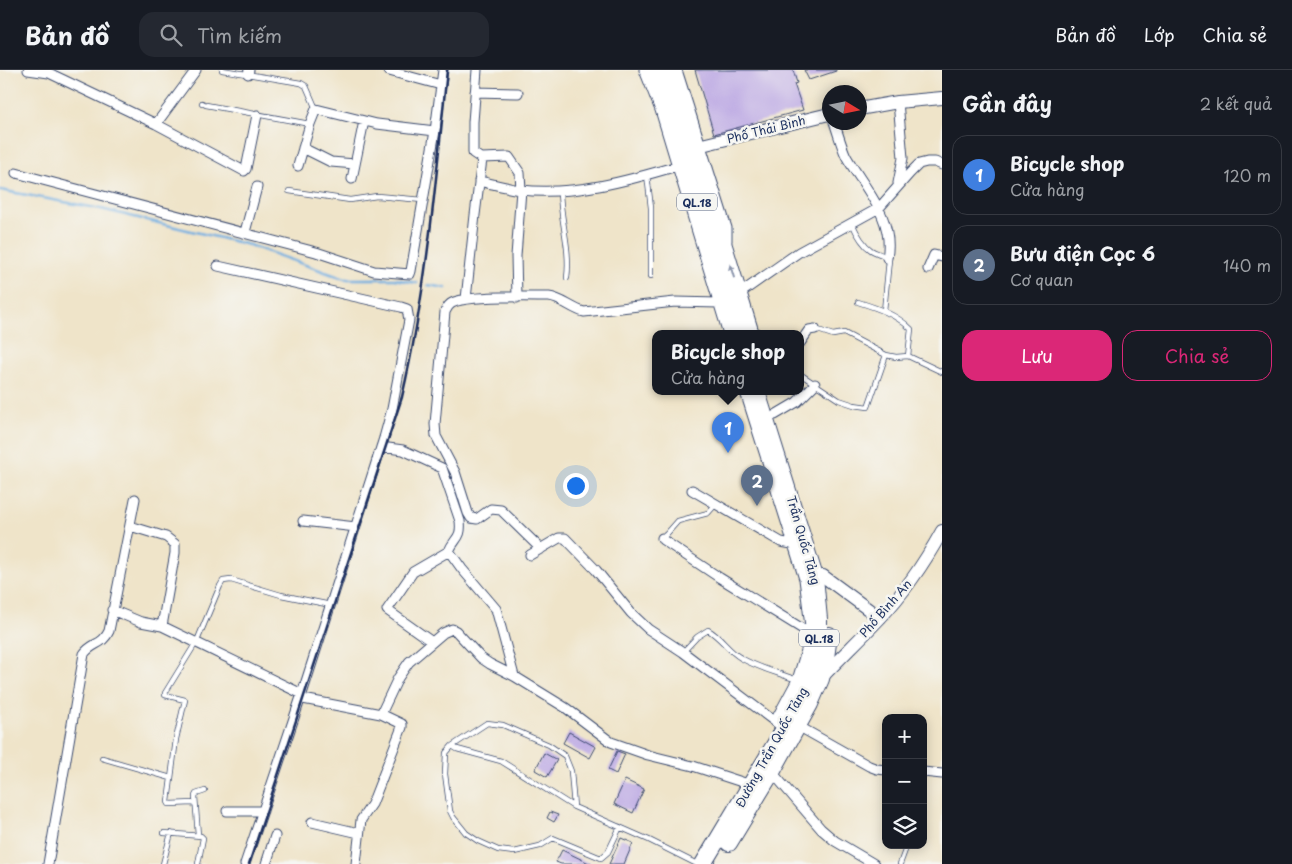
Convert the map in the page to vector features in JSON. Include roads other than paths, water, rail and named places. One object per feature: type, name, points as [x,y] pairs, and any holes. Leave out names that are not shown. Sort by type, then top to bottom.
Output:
[{"type":"highway","name":"QL.18","points":[[654,70],[738,330]]},
{"type":"highway","name":"QL.18","points":[[667,70],[750,330]]},
{"type":"highway","name":"Đường Trần Quốc Tảng","points":[[703,864],[785,725],[805,687],[819,638],[815,577],[799,546],[758,395]]},
{"type":"highway","name":"Đường Trần Quốc Tảng","points":[[716,864],[772,772],[785,725],[810,704],[821,679],[826,658],[819,638],[830,619],[823,576],[769,395]]},
{"type":"street","points":[[28,70],[49,72],[156,124],[245,171],[257,115]]},
{"type":"street","points":[[156,124],[196,70]]},
{"type":"street","points":[[16,173],[245,232],[316,252],[374,272],[410,274],[435,131],[443,70]]},
{"type":"street","points":[[477,70],[472,122],[473,152],[482,158],[510,157],[520,173],[521,190],[516,256],[517,298]]},
{"type":"street","points":[[644,70],[660,110],[727,330]]},
{"type":"street","points":[[677,70],[727,228],[728,235],[725,249]]},
{"type":"street","points":[[390,71],[441,85]]},
{"type":"street","points":[[475,92],[518,94]]},
{"type":"street","points":[[867,108],[898,102],[942,98]]},
{"type":"street","points":[[896,188],[901,174],[903,158],[898,102]]},
{"type":"street","points":[[298,166],[316,109],[364,121],[435,131]]},
{"type":"street","name":"Phố Thái Bình","points":[[702,145],[822,116]]},
{"type":"street","points":[[352,179],[364,121]]},
{"type":"street","points":[[837,130],[845,153],[859,179],[879,208],[886,225],[890,246],[887,258]]},
{"type":"street","points":[[303,148],[331,162],[356,164]]},
{"type":"street","points":[[466,296],[482,158]]},
{"type":"street","points":[[739,294],[799,252],[879,208],[919,164],[935,162],[942,165]]},
{"type":"street","points":[[479,182],[521,190],[560,190],[618,183],[677,166]]},
{"type":"street","points":[[245,232],[257,187]]},
{"type":"street","points":[[928,269],[934,255],[942,256]]},
{"type":"street","points":[[218,266],[407,309],[410,320],[392,409],[384,438],[245,864]]},
{"type":"street","points":[[541,549],[501,510],[491,509],[477,519],[471,518],[455,472],[436,436],[435,424],[445,312],[448,305],[466,296],[553,297],[572,308],[584,312],[675,302],[718,303]]},
{"type":"street","points":[[804,337],[809,330],[815,328]]},
{"type":"street","points":[[775,415],[797,402],[816,384]]},
{"type":"street","name":"Trần Quốc Tảng","points":[[746,395],[799,546]]},
{"type":"street","points":[[381,447],[403,450],[442,468],[460,521],[460,535],[450,548],[450,551],[413,572],[387,610],[432,642]]},
{"type":"street","points":[[692,490],[781,542],[799,546]]},
{"type":"street","points":[[48,864],[84,654],[89,648],[106,638],[135,499]]},
{"type":"street","points":[[303,521],[356,527]]},
{"type":"street","points":[[130,526],[166,537],[175,544],[162,626]]},
{"type":"street","name":"Phố Bình An","points":[[821,679],[898,598],[942,531]]},
{"type":"street","points":[[530,555],[559,538],[565,538],[596,570],[631,613],[648,629],[785,725],[868,766],[882,770]]},
{"type":"street","points":[[662,538],[720,578],[819,638],[797,680],[785,725]]},
{"type":"street","points":[[450,551],[462,569],[496,609],[514,676]]},
{"type":"street","points":[[823,576],[880,618]]},
{"type":"street","points":[[112,610],[142,622],[162,626],[197,641],[302,694],[303,699],[382,714],[402,724],[372,804],[362,817],[356,864]]},
{"type":"street","points":[[382,714],[398,678],[409,662],[443,633],[452,629],[481,658],[566,708],[611,742],[621,747],[693,766],[750,784]]},
{"type":"street","points":[[772,772],[821,830],[835,841],[874,864]]},
{"type":"street","points":[[927,772],[942,774]]},
{"type":"street","points":[[226,812],[263,811]]},
{"type":"street","points":[[312,822],[359,833]]},
{"type":"street","points":[[266,864],[275,836]]},
{"type":"lane","points":[[222,70],[248,72],[264,77],[301,83],[306,86],[316,109]]},
{"type":"lane","points":[[264,70],[264,77]]},
{"type":"lane","points":[[202,103],[310,124]]},
{"type":"lane","points":[[647,175],[650,208],[651,276]]},
{"type":"lane","points":[[560,190],[560,211],[568,252],[567,278]]},
{"type":"lane","points":[[289,191],[350,200],[378,196],[423,200]]},
{"type":"lane","points":[[851,222],[871,251],[887,258],[889,264],[884,311]]},
{"type":"lane","points":[[858,302],[893,315],[910,329],[908,356]]},
{"type":"lane","points":[[815,328],[834,335],[844,333],[886,355],[896,357],[908,356],[942,372]]},
{"type":"lane","points":[[804,376],[839,400],[868,407],[886,355]]},
{"type":"lane","points":[[662,538],[678,521],[708,513],[716,504]]},
{"type":"lane","points":[[194,803],[170,804],[170,778],[185,700],[165,695],[165,693],[197,641],[223,581],[227,580],[331,605]]},
{"type":"lane","points":[[683,652],[697,637],[708,630],[742,659],[797,680]]},
{"type":"lane","points":[[574,807],[570,771],[565,756],[549,745],[503,725],[487,723],[452,746],[446,753],[445,774],[450,810],[453,818],[466,833],[498,850],[514,852],[540,846],[553,838],[601,858],[608,852],[620,827]]},
{"type":"lane","points":[[452,746],[457,750],[501,761],[574,807],[697,864]]},
{"type":"lane","points":[[102,758],[170,778]]},
{"type":"lane","points":[[198,836],[194,803],[196,794],[205,791]]},
{"type":"lane","points":[[164,832],[202,836],[198,864]]},
{"type":"lane","points":[[162,864],[171,833]]},
{"type":"lane","points":[[900,864],[906,849]]},
{"type":"waterway","points":[[0,190],[101,209],[249,245],[345,279],[395,279],[417,283]]},
{"type":"waterway","points":[[428,285],[446,288]]},
{"type":"railway","points":[[249,864],[402,397],[411,357],[424,275],[435,193],[447,70]]},
{"type":"place","name":"Bicycle shop","points":[[728,453]]},
{"type":"place","name":"Bưu điện Cọc 6","points":[[757,506]]}]
